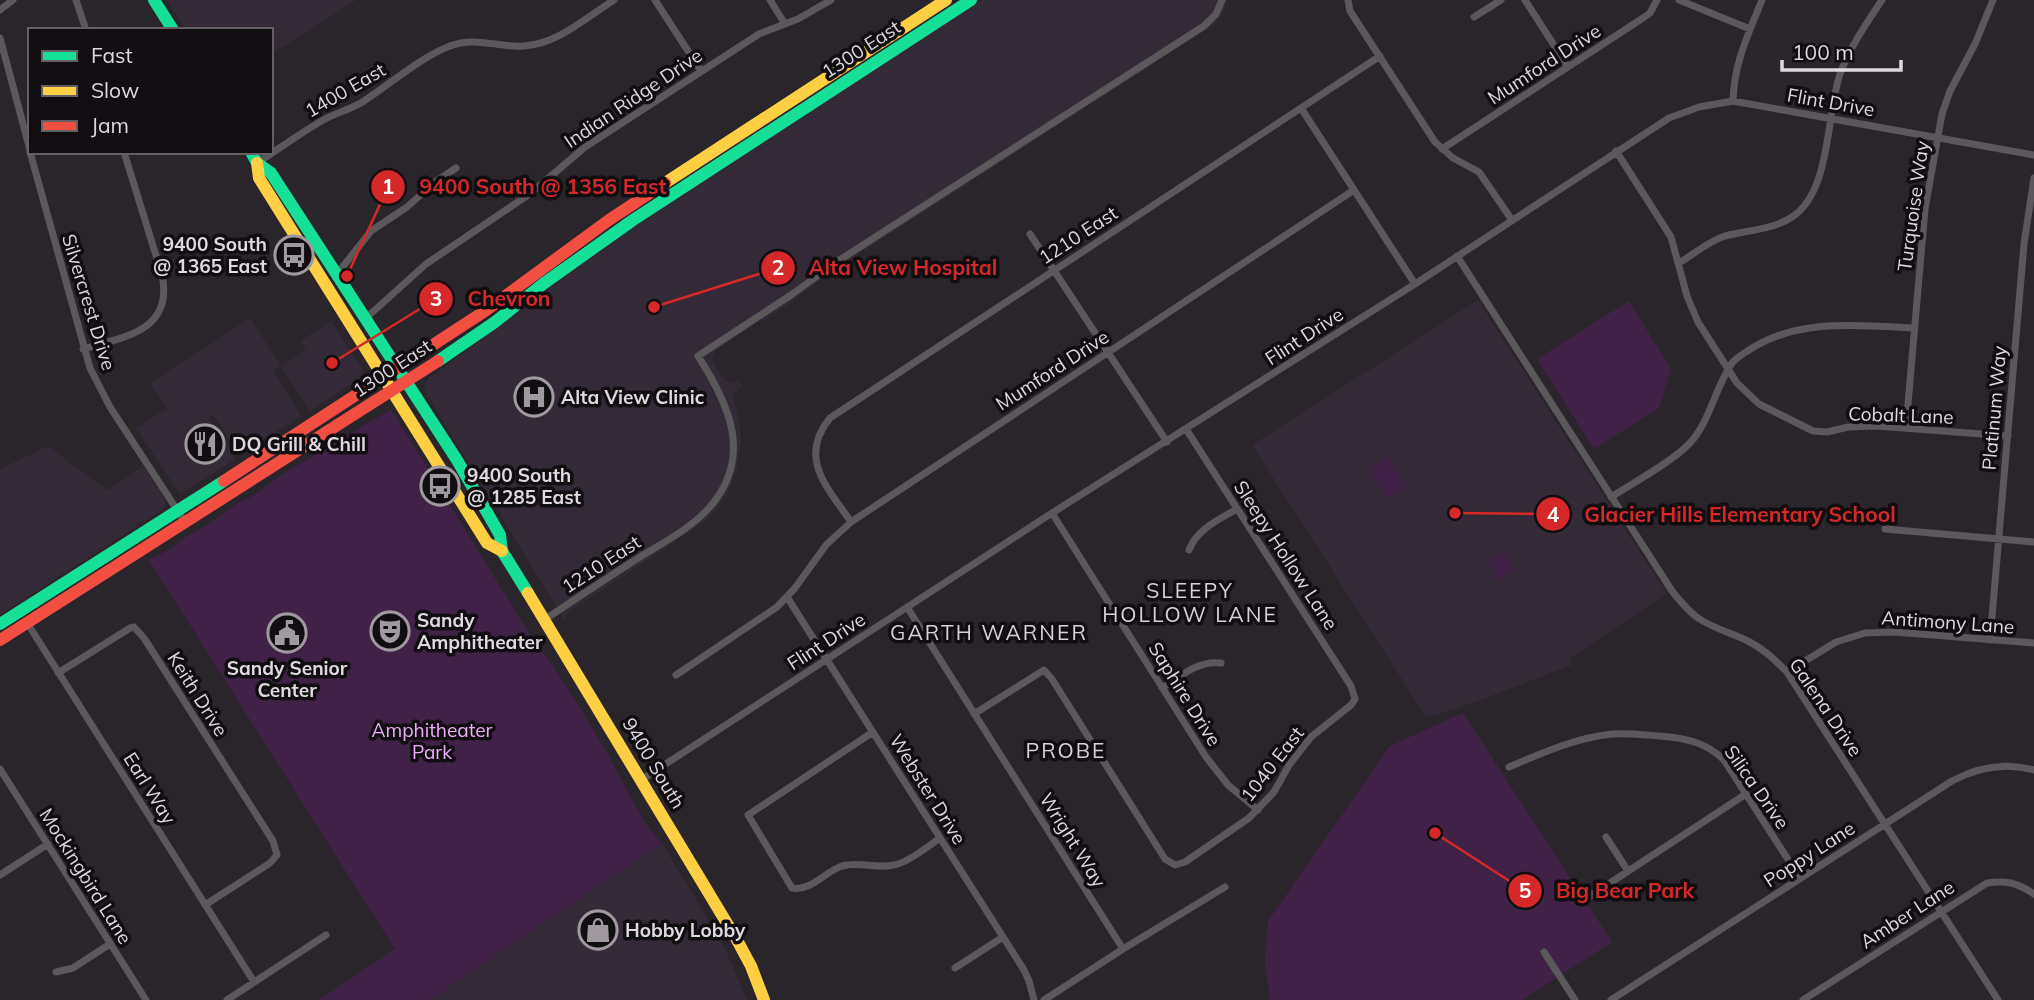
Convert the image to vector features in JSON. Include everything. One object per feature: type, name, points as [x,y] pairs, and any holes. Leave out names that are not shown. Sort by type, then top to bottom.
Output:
[{"type":"main road","points":[[154,0],[172,28]]},
{"type":"main road","name":"1300 East","points":[[182,516],[383,377],[485,311],[610,220],[946,0]]},
{"type":"main road","name":"1300 East","points":[[0,640],[23,617],[182,516],[407,382],[495,323],[633,220],[971,0]]},
{"type":"main road","name":"9400 South","points":[[254,158],[259,178],[487,542],[502,551]]},
{"type":"main road","name":"9400 South","points":[[254,158],[271,173],[468,479],[500,535],[502,551],[737,940],[756,977],[764,1000]]},
{"type":"main road","name":"1300 East","points":[[0,624],[23,617]]},
{"type":"street","points":[[0,10],[12,0]]},
{"type":"street","points":[[76,0],[85,28]]},
{"type":"street","name":"1400 East","points":[[273,148],[362,103],[450,46],[471,41],[510,46],[540,43],[553,39],[614,0]]},
{"type":"street","points":[[655,0],[701,71]]},
{"type":"street","points":[[770,0],[785,24]]},
{"type":"street","name":"Indian Ridge Drive","points":[[366,318],[426,264],[531,193],[575,154],[759,34],[810,13],[831,0]]},
{"type":"street","name":"1210 East","points":[[544,620],[684,529],[708,508],[719,492],[730,468],[733,435],[719,390],[698,356],[827,268],[1204,26],[1216,14],[1222,0]]},
{"type":"street","points":[[1348,0],[1350,11],[1430,133],[1453,158],[1479,172],[1512,220]]},
{"type":"street","points":[[1474,17],[1501,0]]},
{"type":"street","points":[[1525,0],[1568,67]]},
{"type":"street","name":"Mumford Drive","points":[[1442,149],[1643,18],[1650,13],[1657,0]]},
{"type":"street","points":[[1679,0],[1750,29]]},
{"type":"street","points":[[1733,101],[1736,68],[1762,0]]},
{"type":"street","points":[[1679,263],[1718,239],[1782,223],[1809,201],[1819,178],[1836,87],[1853,45],[1882,0]]},
{"type":"street","name":"Turquoise Way","points":[[1906,428],[1925,209],[1942,114],[1993,0]]},
{"type":"street","name":"Silvercrest Drive","points":[[0,38],[28,143]]},
{"type":"street","name":"1210 East","points":[[851,522],[818,473],[815,457],[818,437],[830,418],[1380,56]]},
{"type":"street","name":"Flint Drive","points":[[641,780],[1052,513],[1415,284],[1616,151],[1684,111],[1733,101],[2034,155]]},
{"type":"street","points":[[1301,108],[1415,284]]},
{"type":"street","name":"Cobalt Lane","points":[[1616,151],[1671,237],[1692,309],[1704,334],[1737,383],[1759,404],[1813,431],[1828,432],[1858,426],[2008,436]]},
{"type":"street","name":"Silvercrest Drive","points":[[31,154],[90,368],[104,396],[182,516]]},
{"type":"street","points":[[83,349],[142,330],[156,318],[164,299],[162,275],[125,154]]},
{"type":"street","points":[[337,274],[371,231],[407,207],[435,182],[456,168]]},
{"type":"street","name":"Platinum Way","points":[[1990,640],[2024,244],[2034,178]]},
{"type":"street","name":"Mumford Drive","points":[[676,675],[764,617],[787,597],[826,545],[851,522],[1354,190]]},
{"type":"street","points":[[1030,234],[1167,442]]},
{"type":"street","name":"Galena Drive","points":[[1457,256],[1683,605],[1715,628],[1761,649],[1787,672],[1995,999]]},
{"type":"street","points":[[1611,497],[1690,444],[1736,359],[1769,338],[1790,332],[1847,325],[1914,328]]},
{"type":"street","name":"Sleepy Hollow Lane","points":[[1186,429],[1346,678],[1355,699]]},
{"type":"street","points":[[1189,550],[1201,531],[1237,509]]},
{"type":"street","name":"Saphire Drive","points":[[1052,513],[1216,772],[1258,810]]},
{"type":"street","points":[[1885,529],[2034,542]]},
{"type":"street","name":"Webster Drive","points":[[787,597],[1030,981],[1034,1000]]},
{"type":"street","name":"Wright Way","points":[[907,607],[1123,949]]},
{"type":"street","name":"Earl Way","points":[[23,617],[254,982]]},
{"type":"street","name":"Keith Drive","points":[[58,673],[125,630],[134,627],[138,630],[273,841],[277,855],[270,863],[205,905]]},
{"type":"street","name":"Antimony Lane","points":[[1787,672],[1836,642],[1865,632],[2034,643]]},
{"type":"street","points":[[1163,688],[1200,664],[1221,663]]},
{"type":"street","name":"1040 East","points":[[974,714],[1044,670],[1166,859],[1175,865],[1185,862],[1258,810],[1274,792],[1289,765],[1311,737],[1355,699]]},
{"type":"street","points":[[873,732],[748,815],[792,887],[804,888],[846,865],[884,867],[901,863],[940,838]]},
{"type":"street","name":"Silica Drive","points":[[1509,767],[1564,744],[1614,734],[1671,737],[1697,742],[1717,753],[1800,878]]},
{"type":"street","name":"Poppy Lane","points":[[1611,1000],[1965,774],[1991,766],[2007,765],[2034,769]]},
{"type":"street","name":"Mockingbird Lane","points":[[0,769],[146,1000]]},
{"type":"street","points":[[1584,900],[1746,794]]},
{"type":"street","points":[[1606,837],[1628,871]]},
{"type":"street","points":[[0,875],[48,845]]},
{"type":"street","name":"Amber Lane","points":[[1803,1000],[1987,883],[2011,882],[2034,894]]},
{"type":"street","points":[[1044,1000],[1226,887]]},
{"type":"street","points":[[227,1000],[326,935]]},
{"type":"street","points":[[955,968],[1003,937]]},
{"type":"street","points":[[56,972],[74,968],[110,944]]},
{"type":"street","points":[[1544,952],[1575,1000]]},
{"type":"shaded area","points":[[167,0],[356,0],[273,54],[273,28],[185,28]]},
{"type":"shaded area","points":[[981,0],[1228,0],[1223,14],[1215,24],[831,272],[792,302],[770,314],[763,322],[761,320],[715,351],[712,360],[724,380],[731,383],[738,379],[743,386],[733,396],[741,440],[737,470],[729,490],[718,508],[703,523],[569,612],[565,621],[427,395],[424,386],[428,379],[649,216]]},
{"type":"shaded area","points":[[1478,300],[1667,594],[1570,658],[1572,665],[1459,708],[1426,717],[1252,445]]},
{"type":"shaded area","points":[[250,318],[281,366],[273,370],[301,416],[240,455],[213,415],[209,418],[236,459],[179,493],[136,428],[166,409],[169,412],[150,383]]},
{"type":"shaded area","points":[[331,321],[362,368],[362,375],[310,411],[281,366],[306,350],[300,341]]},
{"type":"shaded area","points":[[48,446],[107,490],[143,466],[165,499],[165,508],[0,615],[0,469]]},
{"type":"shaded area","points":[[662,843],[722,942],[747,1000],[430,1000]]},
{"type":"green space","points":[[1629,301],[1671,369],[1659,408],[1594,449],[1537,359]]},
{"type":"green space","name":"Amphitheater Park","points":[[390,410],[525,627],[580,709],[640,814],[662,843],[430,1000],[319,1000],[395,949],[149,560],[171,549],[278,477]]},
{"type":"green space","points":[[1387,457],[1407,487],[1388,499],[1369,469]]},
{"type":"green space","points":[[1503,552],[1514,570],[1499,580],[1488,562]]},
{"type":"green space","points":[[1463,713],[1612,942],[1522,1000],[1270,1000],[1265,962],[1268,921],[1390,746]]},
{"type":"traffic: fast","points":[[154,0],[172,28]]},
{"type":"traffic: fast","points":[[438,361],[633,220],[971,0]]},
{"type":"traffic: fast","points":[[252,154],[257,163],[271,173],[457,460],[500,535],[502,551],[528,593]]},
{"type":"traffic: fast","points":[[0,624],[224,481]]},
{"type":"traffic: slow","points":[[665,183],[946,0]]},
{"type":"traffic: slow","points":[[257,163],[259,178],[487,543],[502,551]]},
{"type":"traffic: slow","points":[[528,593],[737,940],[764,1000]]},
{"type":"traffic: jam","points":[[224,481],[485,311],[609,220],[665,183]]},
{"type":"traffic: jam","points":[[0,640],[438,361]]},
{"type":"place","name":"9400 South @ 1365 East","points":[[294,255]]},
{"type":"place","name":"9400 South @ 1356 East","points":[[347,276]]},
{"type":"place","name":"Alta View Hospital","points":[[654,307]]},
{"type":"place","name":"Chevron","points":[[332,363]]},
{"type":"place","name":"Alta View Clinic","points":[[534,397]]},
{"type":"place","name":"DQ Grill & Chill","points":[[205,444]]},
{"type":"place","name":"9400 South @ 1285 East","points":[[440,486]]},
{"type":"place","name":"Glacier Hills Elementary School","points":[[1455,513]]},
{"type":"place","name":"Sandy Amphitheater","points":[[390,631]]},
{"type":"place","name":"Sandy Senior Center","points":[[287,633]]},
{"type":"place","name":"Big Bear Park","points":[[1435,833]]},
{"type":"place","name":"Hobby Lobby","points":[[598,930]]},
{"type":"district","name":"SLEEPY HOLLOW LANE","points":[[1190,602]]},
{"type":"district","name":"GARTH WARNER","points":[[989,632]]},
{"type":"district","name":"PROBE","points":[[1066,750]]}]
